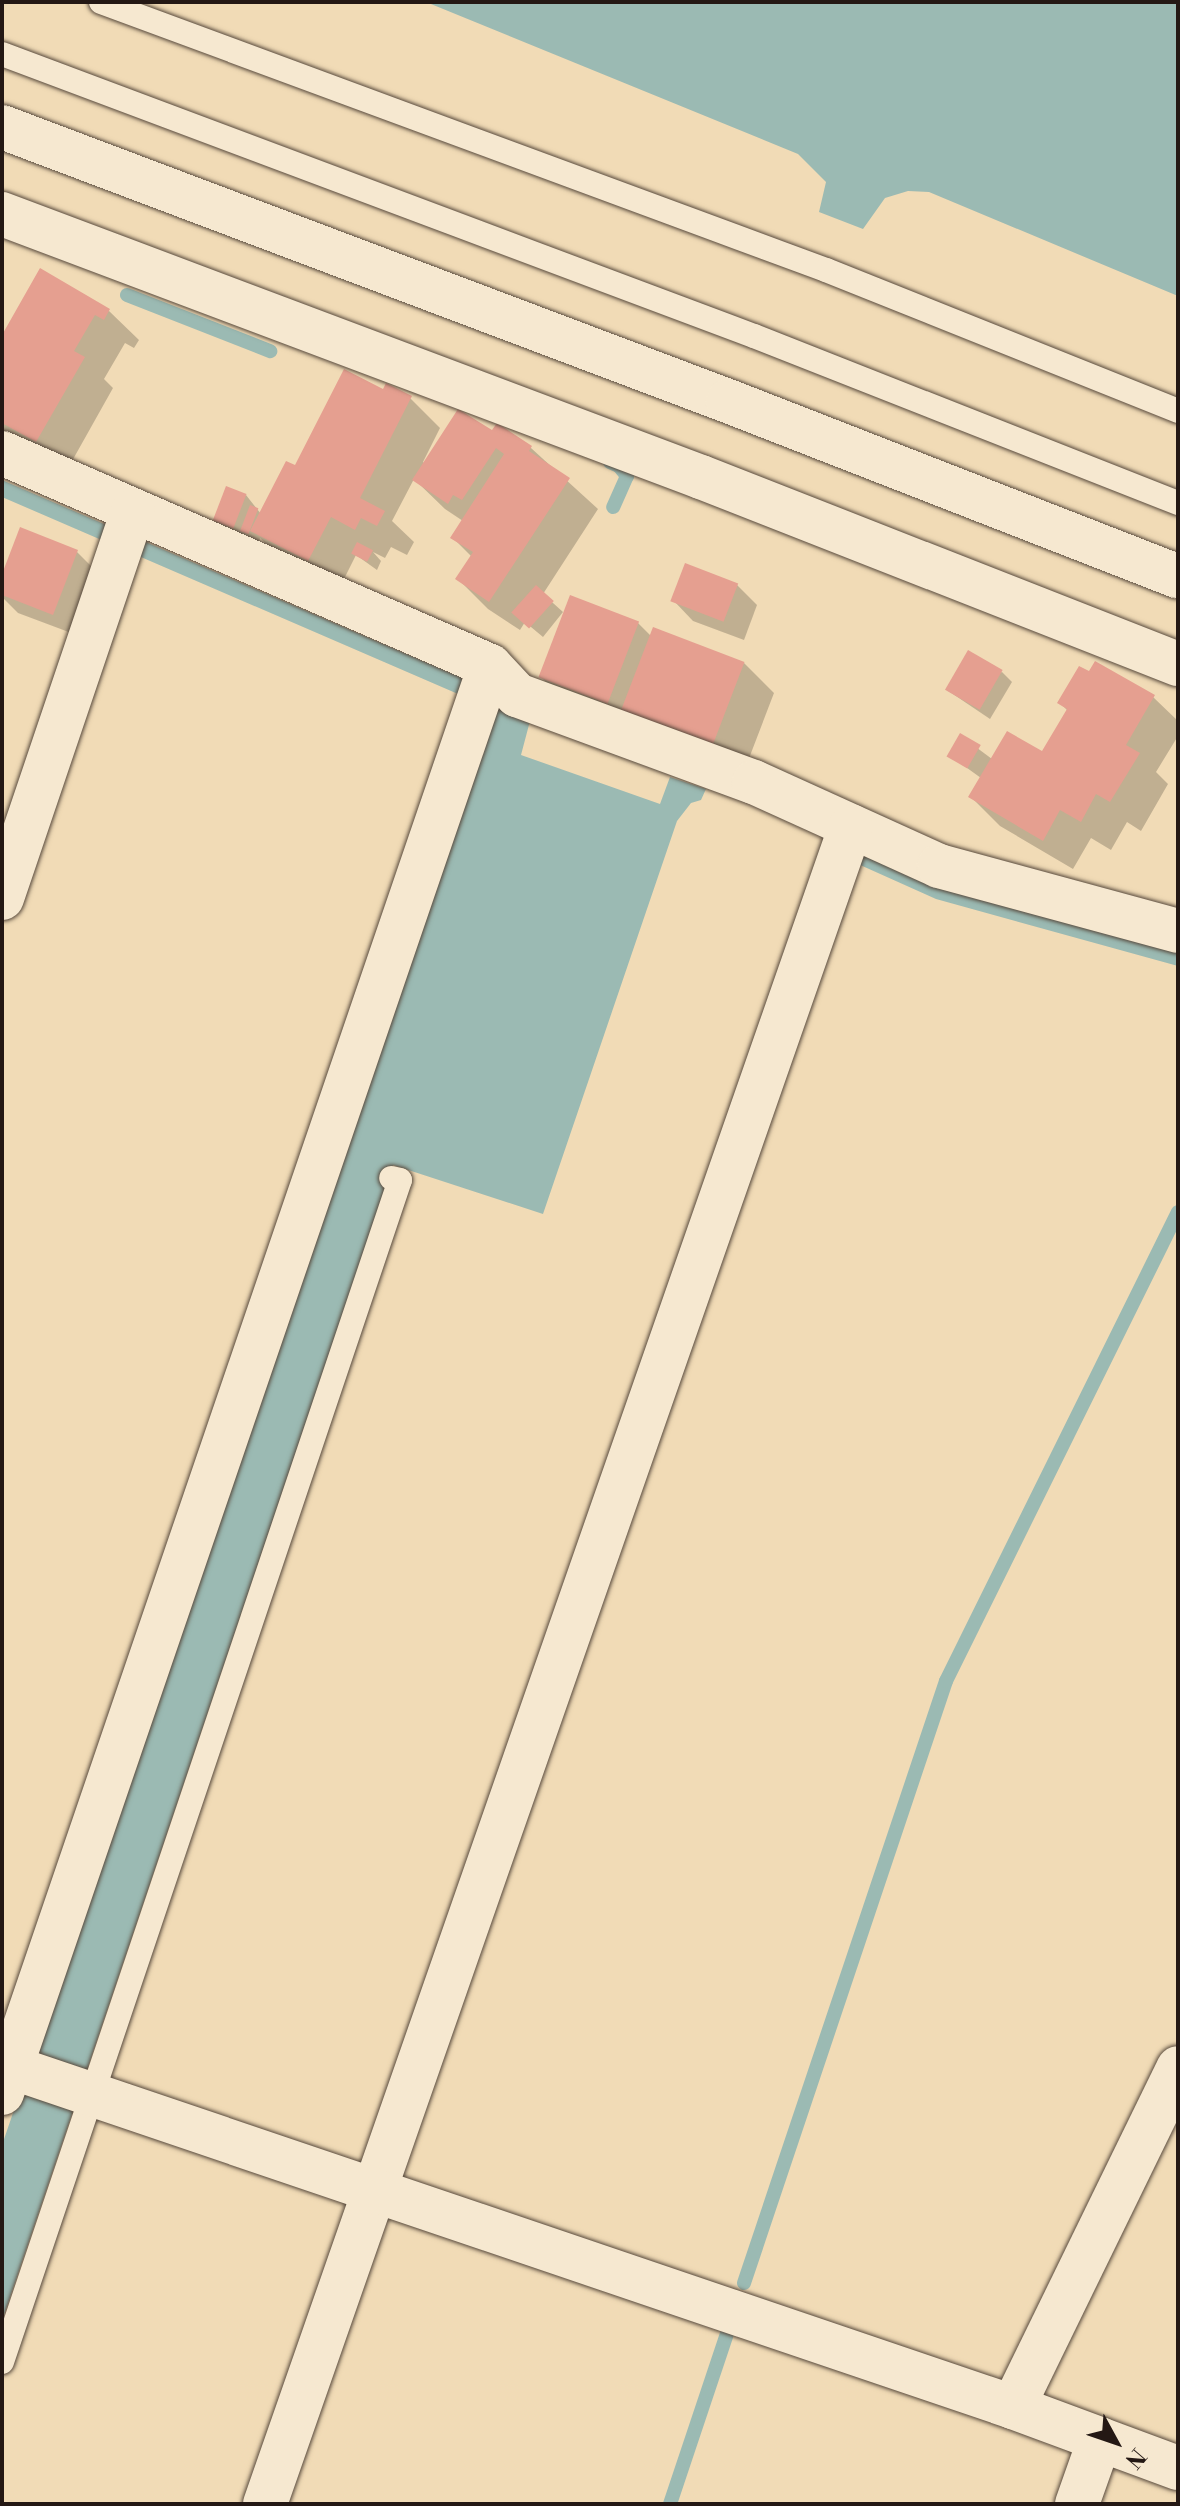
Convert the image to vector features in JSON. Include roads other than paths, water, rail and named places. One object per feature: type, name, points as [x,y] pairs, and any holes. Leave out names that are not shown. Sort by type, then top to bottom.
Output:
[{"type":"street","points":[[2,127],[714,396],[1178,576]]},
{"type":"street","points":[[2,214],[701,477],[1178,664]]},
{"type":"street","points":[[2,453],[127,531],[484,685],[754,782],[939,866],[1178,931]]},
{"type":"street","points":[[2,898],[127,531]]},
{"type":"street","points":[[484,685],[8,2074],[89,2094],[1013,2407],[1178,2468]]},
{"type":"street","points":[[265,2504],[371,2191],[851,826]]},
{"type":"street","points":[[1013,2407],[1178,2068]]},
{"type":"street","points":[[1077,2504],[1100,2439]]},
{"type":"lane","points":[[101,2],[826,270],[1178,411]]},
{"type":"lane","points":[[2,54],[754,336],[1178,503]]},
{"type":"lane","points":[[2,2362],[89,2094],[400,1180],[391,1178]]},
{"type":"water","points":[[426,2],[1178,2],[1178,296],[929,192],[908,191],[885,198],[863,229],[819,212],[826,182],[798,154]]},
{"type":"water","points":[[2,480],[471,682],[530,721],[521,755],[660,804],[670,777],[706,789],[701,800],[691,803],[677,821],[543,1214],[393,1165],[2,2321],[2,2145],[493,716],[465,697],[2,497]]},
{"type":"water","points":[[857,850],[938,887],[1178,953],[1178,966],[936,899],[849,860]]},
{"type":"waterway","points":[[127,295],[270,351]]},
{"type":"waterway","points":[[610,462],[619,466],[627,476],[613,507]]},
{"type":"waterway","points":[[744,2283],[946,1681],[1178,1212]]},
{"type":"waterway","points":[[670,2504],[727,2334]]}]
